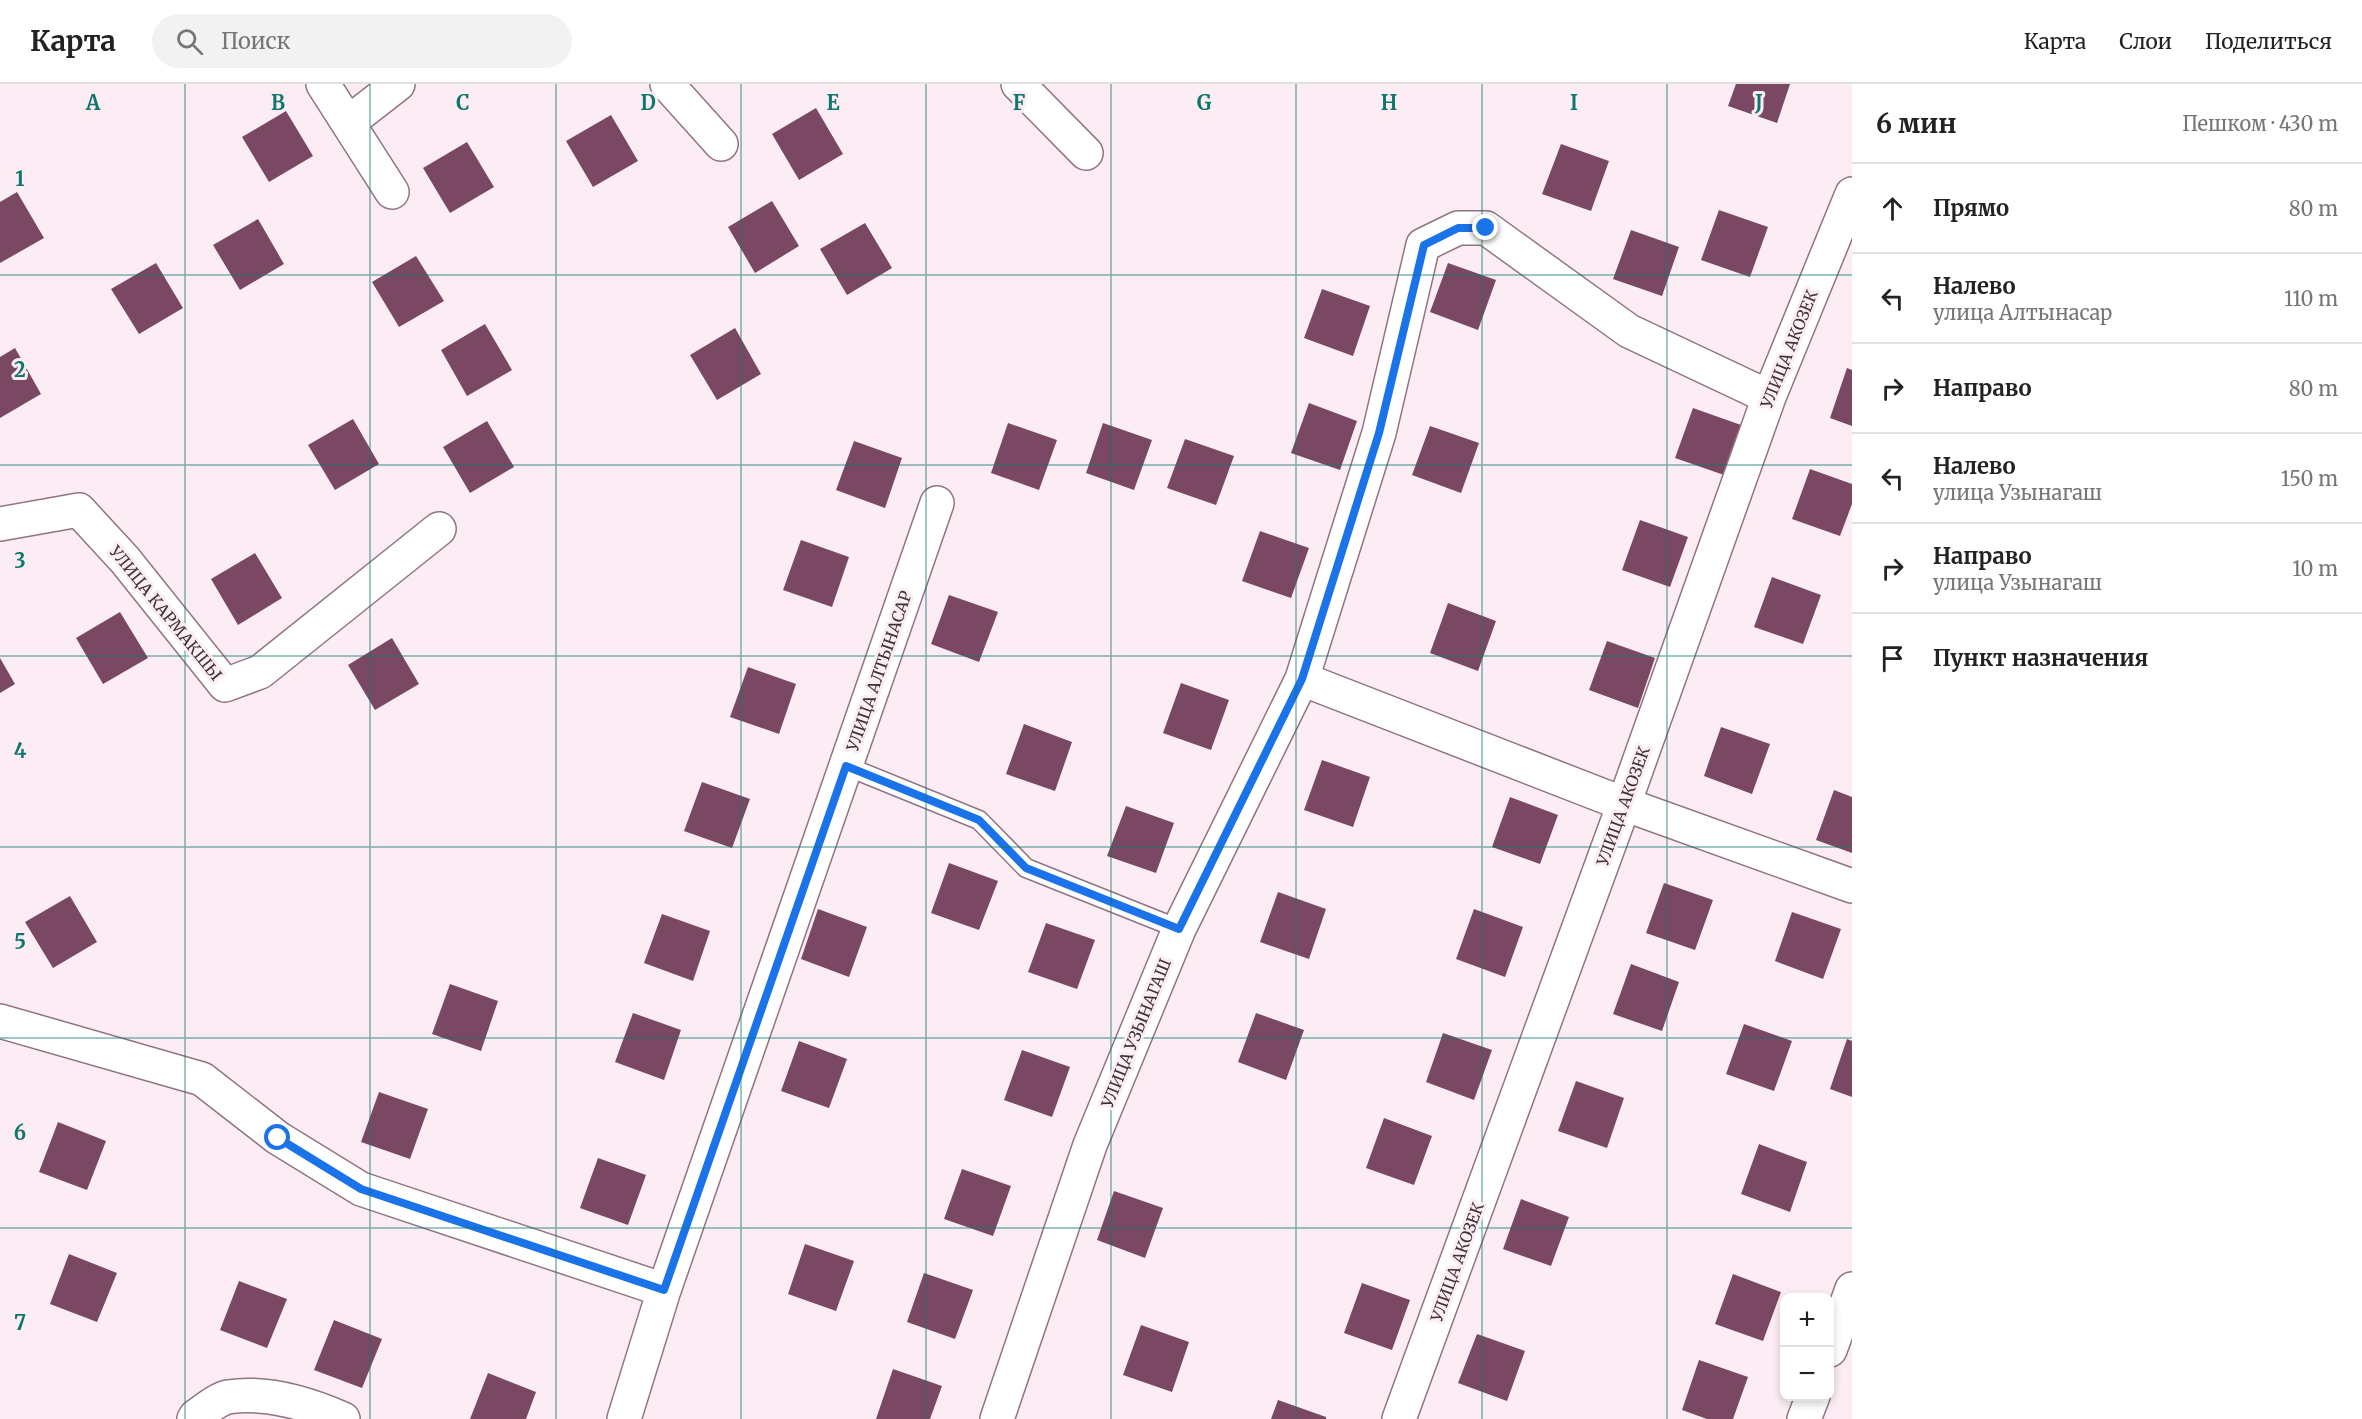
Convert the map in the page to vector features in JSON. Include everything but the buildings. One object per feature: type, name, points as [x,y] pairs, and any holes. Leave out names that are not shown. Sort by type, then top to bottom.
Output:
[{"type":"street","points":[[323,84],[392,192]]},
{"type":"street","points":[[348,123],[398,84]]},
{"type":"street","points":[[667,84],[721,144]]},
{"type":"street","points":[[1018,84],[1086,153]]},
{"type":"street","name":"УЛИЦА АКОЗЕК","points":[[1399,1419],[1624,804],[1769,397],[1852,194]]},
{"type":"street","name":"УЛИЦА УЗЫНАГАШ","points":[[997,1419],[1090,1145],[1179,929],[1302,679],[1379,433],[1424,245],[1458,228],[1486,228],[1629,331],[1769,397]]},
{"type":"street","name":"УЛИЦА АЛТЫНАСАР","points":[[624,1419],[664,1290],[938,503]]},
{"type":"street","name":"УЛИЦА КАРМАКШЫ","points":[[0,524],[78,510],[125,560],[225,686],[260,672],[439,529]]},
{"type":"street","points":[[1302,679],[1624,804],[1852,886]]},
{"type":"street","points":[[0,1021],[202,1079],[278,1138],[361,1189],[664,1290]]},
{"type":"street","points":[[1831,1347],[1852,1289]]},
{"type":"street","points":[[194,1419],[227,1397],[275,1397],[325,1411],[343,1419]]},
{"type":"street","points":[[1804,1419],[1811,1401]]},
{"type":"lane","points":[[846,766],[979,820],[1026,868],[1179,929]]},
{"type":"route","points":[[278,1138],[361,1189],[664,1290],[846,766],[979,820],[1026,868],[1179,929],[1302,679],[1379,433],[1424,245],[1458,228],[1486,228]]}]
